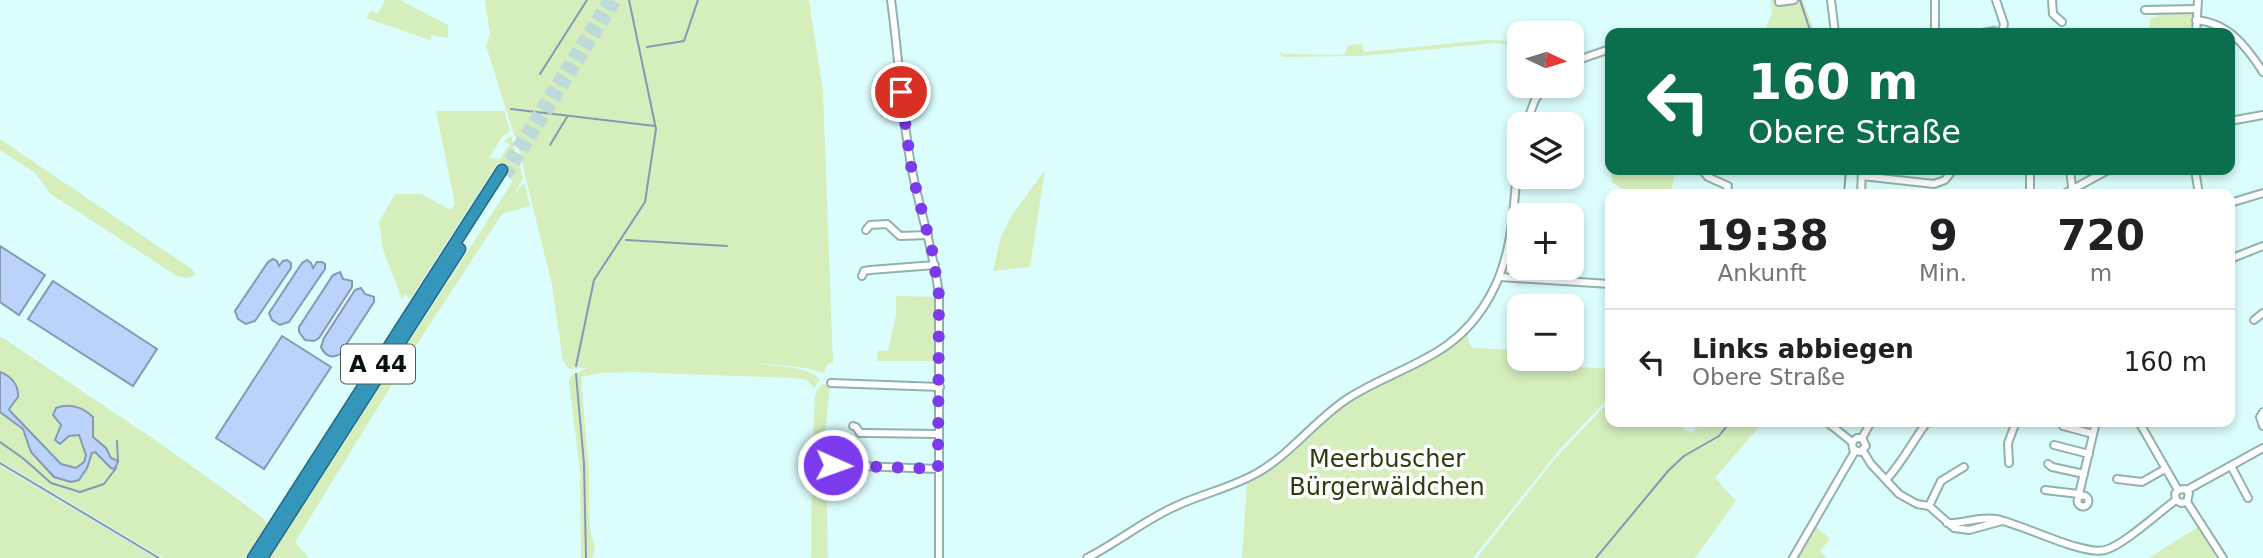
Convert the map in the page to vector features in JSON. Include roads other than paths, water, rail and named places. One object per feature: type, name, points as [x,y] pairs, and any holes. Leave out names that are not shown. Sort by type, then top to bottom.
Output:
[{"type":"highway","name":"A 44","points":[[253,558],[505,173],[262,558]]},
{"type":"street","points":[[891,0],[906,136],[935,265],[940,314],[939,558]]},
{"type":"street","points":[[1779,2],[1794,0]]},
{"type":"street","points":[[1831,0],[1834,28]]},
{"type":"street","points":[[1935,28],[1936,0]]},
{"type":"street","points":[[1996,0],[2003,28]]},
{"type":"street","points":[[2052,0],[2053,14],[2062,22]]},
{"type":"street","points":[[2196,28],[2198,0]]},
{"type":"street","points":[[2145,10],[2197,9]]},
{"type":"street","points":[[2196,20],[2222,28]]},
{"type":"street","points":[[2235,36],[2263,72]]},
{"type":"street","points":[[1584,58],[1605,51]]},
{"type":"street","points":[[2235,120],[2263,115]]},
{"type":"street","points":[[1706,175],[1728,186],[1727,189]]},
{"type":"street","points":[[1875,175],[1934,184],[1945,180],[1949,175]]},
{"type":"street","points":[[2076,189],[2100,175]]},
{"type":"street","points":[[1933,189],[1934,184]]},
{"type":"street","points":[[1087,558],[1174,506],[1257,473],[1344,401],[1365,388],[1430,358],[1468,327],[1490,297],[1500,277],[1511,236],[1515,189]]},
{"type":"street","points":[[2235,201],[2263,193]]},
{"type":"street","points":[[866,230],[870,225],[887,224],[900,236],[928,235]]},
{"type":"street","points":[[2235,257],[2263,246]]},
{"type":"street","points":[[862,276],[864,271],[870,270],[935,265]]},
{"type":"street","points":[[1500,277],[1605,284]]},
{"type":"street","points":[[2254,320],[2263,313]]},
{"type":"street","points":[[831,383],[940,387]]},
{"type":"street","points":[[2263,412],[2260,417],[2263,426]]},
{"type":"street","points":[[853,426],[860,433],[939,434]]},
{"type":"street","points":[[1833,427],[1852,442],[1852,447],[1859,451],[1899,494],[1917,504],[1929,506],[1947,523],[1960,524],[1984,518],[2002,521],[2072,545],[2100,551],[2117,544],[2176,499]]},
{"type":"street","points":[[1862,438],[1868,427]]},
{"type":"street","points":[[1886,479],[1902,461],[1913,438],[1923,427]]},
{"type":"street","points":[[2009,463],[2008,443],[2014,427]]},
{"type":"street","points":[[2067,427],[2093,434]]},
{"type":"street","points":[[2076,513],[2095,427]]},
{"type":"street","points":[[2142,427],[2178,490]]},
{"type":"street","points":[[869,433],[869,443]]},
{"type":"street","points":[[1852,442],[1862,438]]},
{"type":"street","points":[[1793,558],[1859,451],[1866,446],[1862,438]]},
{"type":"street","points":[[2054,445],[2089,454]]},
{"type":"street","points":[[2178,490],[2187,491],[2263,447]]},
{"type":"street","points":[[2048,464],[2084,474]]},
{"type":"street","points":[[833,465],[938,469]]},
{"type":"street","points":[[2231,466],[2248,498]]},
{"type":"street","points":[[1929,506],[1941,481],[1964,467]]},
{"type":"street","points":[[2117,479],[2142,482],[2165,469]]},
{"type":"street","points":[[2045,490],[2078,497]]},
{"type":"street","points":[[2178,490],[2176,499],[2181,503],[2187,502]]},
{"type":"street","points":[[2187,491],[2190,496],[2187,502]]},
{"type":"street","points":[[2187,502],[2223,558]]},
{"type":"water","points":[[0,246],[45,275],[19,315],[0,302]]},
{"type":"water","points":[[273,259],[279,266],[287,260],[291,263],[291,268],[255,321],[246,324],[238,319],[235,311],[268,262]]},
{"type":"water","points":[[307,260],[313,268],[317,262],[322,262],[325,269],[289,322],[280,325],[272,320],[269,313],[302,263]]},
{"type":"water","points":[[340,272],[343,279],[352,281],[352,287],[319,338],[314,341],[305,340],[299,327],[333,275]]},
{"type":"water","points":[[53,281],[157,349],[133,386],[28,319]]},
{"type":"water","points":[[361,288],[365,294],[374,297],[374,302],[340,354],[329,356],[321,347],[324,338],[355,290]]},
{"type":"water","points":[[282,336],[331,367],[264,469],[216,438]]},
{"type":"water","points":[[0,372],[11,379],[17,389],[18,397],[9,409],[61,464],[76,468],[84,462],[86,455],[79,435],[69,436],[60,444],[55,440],[61,425],[53,415],[56,408],[71,406],[80,408],[93,417],[93,437],[106,448],[111,458],[118,461],[115,469],[95,452],[92,453],[79,480],[71,482],[54,477],[31,452],[23,429],[0,412]]},
{"type":"waterway","points":[[540,74],[587,0]]},
{"type":"waterway","points":[[576,366],[594,280],[645,202],[656,129],[629,0]]},
{"type":"waterway","points":[[647,47],[684,41],[698,0]]},
{"type":"waterway","points":[[1800,0],[1809,28]]},
{"type":"waterway","points":[[511,109],[655,126]]},
{"type":"waterway","points":[[550,145],[567,117]]},
{"type":"waterway","points":[[1844,189],[1846,175]]},
{"type":"waterway","points":[[626,240],[727,246]]},
{"type":"waterway","points":[[576,374],[584,464],[586,558]]},
{"type":"waterway","points":[[1596,558],[1668,471],[1684,456],[1719,436],[1726,427]]},
{"type":"waterway","points":[[117,441],[118,462]]},
{"type":"waterway","points":[[0,442],[51,483],[80,492],[104,484],[116,468]]},
{"type":"waterway","points":[[0,463],[159,558]]},
{"type":"tunnel","points":[[509,160],[608,0]]},
{"type":"tunnel","points":[[507,176],[617,0]]},
{"type":"park label","name":"Meerbuscher Bürgerwäldchen","points":[[1387,473]]}]
